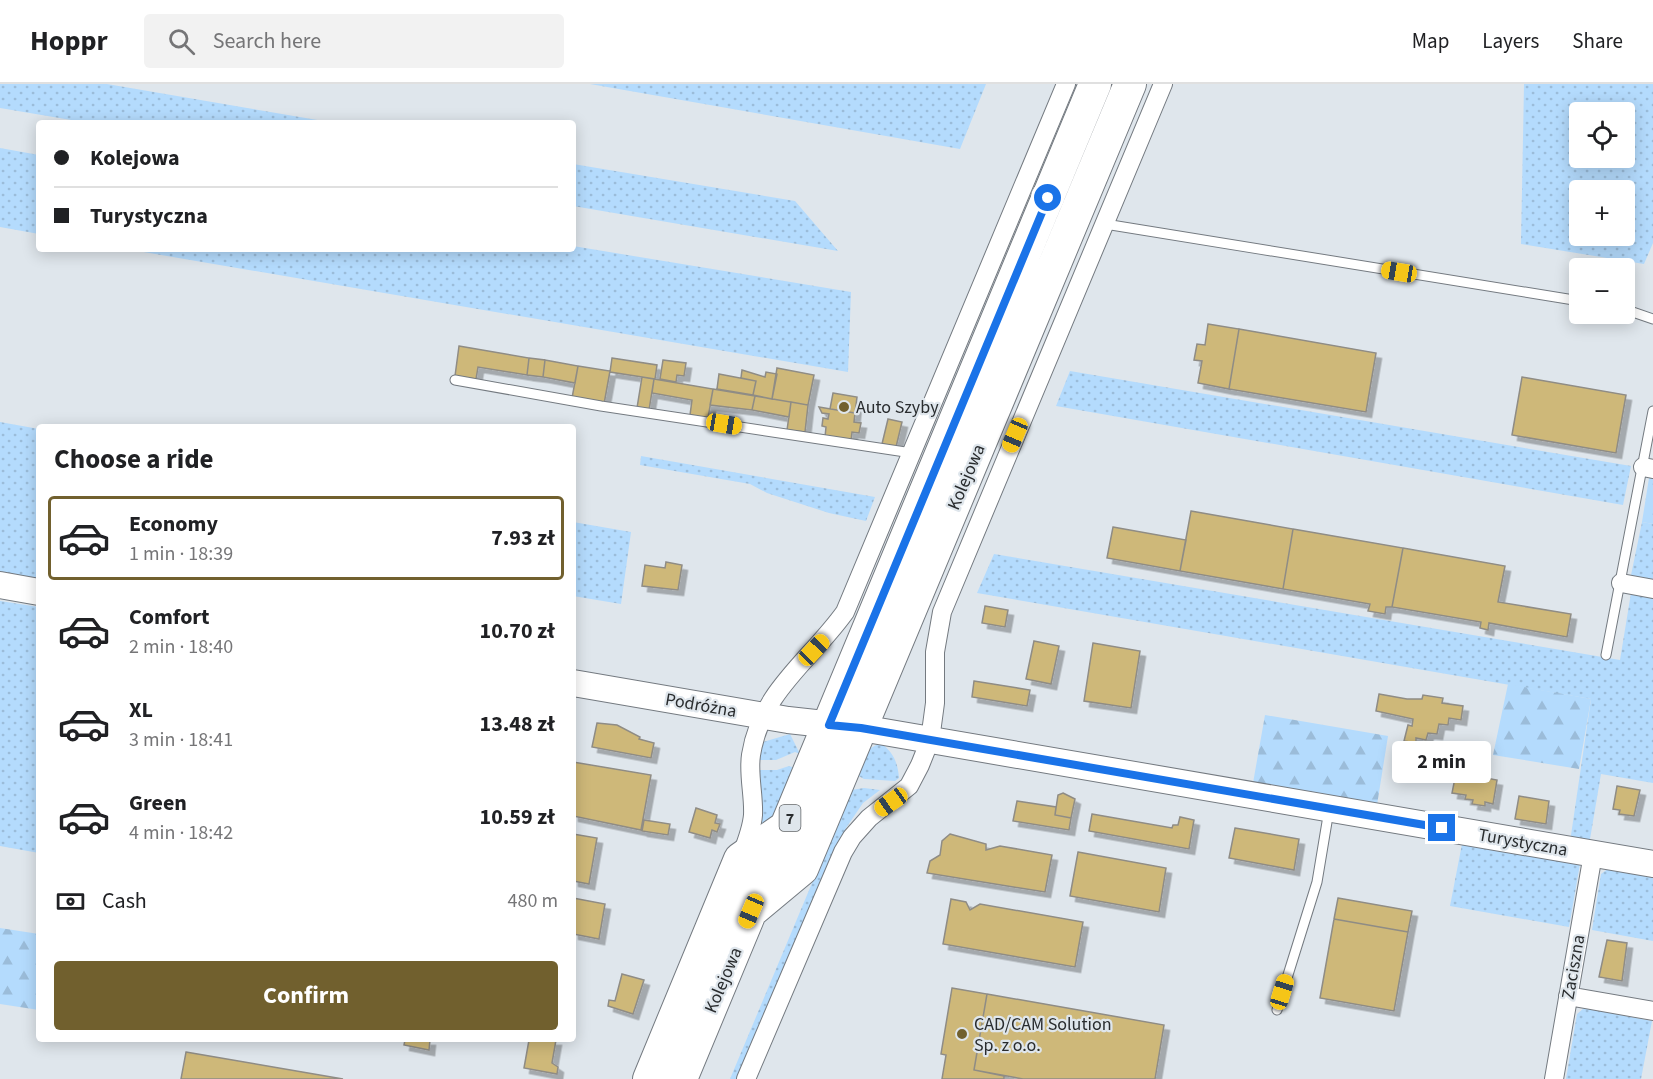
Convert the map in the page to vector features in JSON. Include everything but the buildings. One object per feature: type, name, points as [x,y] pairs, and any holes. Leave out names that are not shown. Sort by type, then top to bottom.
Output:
[{"type":"highway","name":"Kolejowa","points":[[681,1079],[1095,84]]},
{"type":"highway","name":"Kolejowa","points":[[751,911],[802,869],[1130,84]]},
{"type":"highway","points":[[649,1079],[741,859],[787,826]]},
{"type":"street","points":[[741,859],[753,814],[751,756],[763,715],[779,688],[828,636],[845,612],[1066,84]]},
{"type":"street","points":[[746,1079],[843,852],[852,837],[869,818],[909,786],[930,740],[935,703],[935,652],[942,612],[1163,84]]},
{"type":"street","points":[[1621,584],[1653,589]]},
{"type":"street","points":[[0,585],[36,591]]},
{"type":"street","name":"Podróżna","points":[[576,684],[763,715],[861,728]]},
{"type":"street","name":"Turystyczna","points":[[861,728],[1653,864]]},
{"type":"street","name":"Zaciszna","points":[[1554,1079],[1593,854]]},
{"type":"street","points":[[1568,996],[1653,1011]]},
{"type":"lane","points":[[1105,224],[1569,299]]},
{"type":"lane","points":[[1635,313],[1653,319]]},
{"type":"lane","points":[[455,380],[912,453]]},
{"type":"lane","points":[[1606,655],[1648,468],[1653,411]]},
{"type":"lane","points":[[1277,1010],[1317,882],[1329,809]]},
{"type":"green space","points":[[0,84],[107,84],[317,120],[71,120],[0,108]]},
{"type":"green space","points":[[590,84],[986,84],[960,149]]},
{"type":"green space","points":[[1524,84],[1653,84],[1653,243],[1644,264],[1635,263],[1635,258],[1607,258],[1521,244]]},
{"type":"green space","points":[[0,148],[36,154],[36,233],[0,227]]},
{"type":"green space","points":[[576,164],[795,201],[838,251],[576,207]]},
{"type":"green space","points":[[576,246],[851,292],[848,372],[144,252],[576,252]]},
{"type":"green space","points":[[1070,371],[1631,466],[1623,505],[1056,406]]},
{"type":"green space","points":[[0,422],[36,428],[36,581],[0,575]]},
{"type":"green space","points":[[641,456],[875,497],[866,521],[829,513],[767,493],[750,484],[640,465]]},
{"type":"green space","points":[[1649,478],[1653,478],[1653,524],[1642,522]]},
{"type":"green space","points":[[1642,522],[1653,524],[1653,584],[1630,580]]},
{"type":"green space","points":[[576,523],[631,532],[621,604],[576,596]]},
{"type":"green space","points":[[994,554],[1620,660],[1631,593],[1653,596],[1653,783],[1601,774],[1589,845],[1570,842],[1591,699],[977,593]]},
{"type":"green space","points":[[0,601],[36,607],[36,852],[0,846]]},
{"type":"green space","points":[[1508,684],[1591,699],[1579,769],[1493,755]]},
{"type":"green space","points":[[1265,715],[1388,736],[1377,805],[1253,783]]},
{"type":"green space","points":[[790,734],[800,754],[795,752],[776,760],[758,760],[763,742]]},
{"type":"green space","points":[[880,743],[896,762],[899,778],[895,781],[864,779],[857,775],[867,750]]},
{"type":"green space","points":[[789,766],[795,768],[663,1063],[743,871],[758,770],[777,770]]},
{"type":"green space","points":[[864,788],[880,790],[863,803],[846,828],[738,1079],[730,1079],[851,790]]},
{"type":"green space","points":[[1462,844],[1580,864],[1569,927],[1450,906]]},
{"type":"green space","points":[[1609,868],[1653,876],[1653,941],[1592,930],[1601,874]]},
{"type":"green space","points":[[0,928],[36,934],[36,1010],[0,1004]]},
{"type":"green space","points":[[1584,1008],[1652,1021],[1641,1079],[1566,1079],[1577,1014]]},
{"type":"place","name":"Auto Szyby","points":[[844,407]]},
{"type":"place","name":"CAD/CAM Solution Sp. z o.o.","points":[[962,1034]]},
{"type":"route","points":[[1048,198],[829,725],[861,728],[1442,828]]}]
